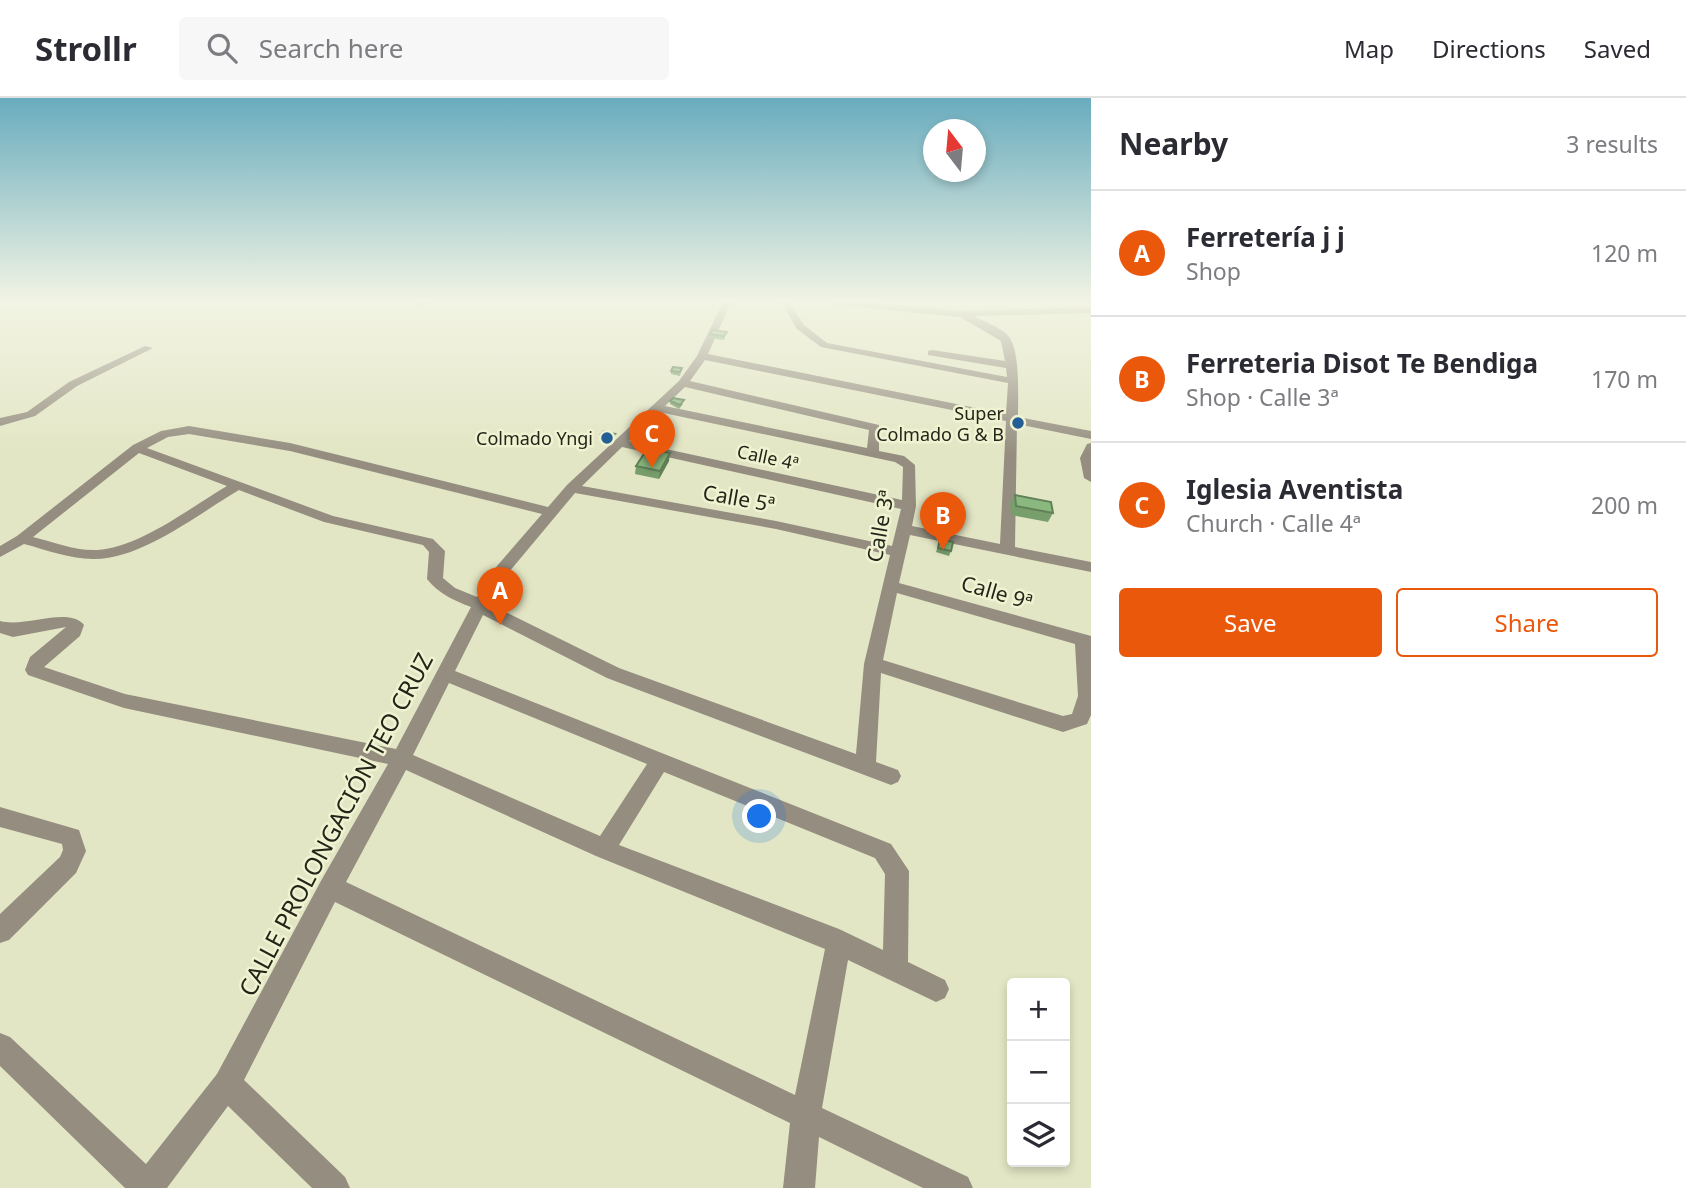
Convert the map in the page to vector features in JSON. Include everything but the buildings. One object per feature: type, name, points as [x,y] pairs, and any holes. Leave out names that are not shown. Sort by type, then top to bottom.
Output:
[{"type":"street","points":[[0,422],[31,414],[73,384],[138,353]]},
{"type":"street","name":"CALLE PROLONGACIÓN TEO CRUZ","points":[[148,1188],[227,1084],[330,887],[368,823],[399,758],[480,606],[503,569],[572,488],[683,383],[703,353]]},
{"type":"street","points":[[865,353],[1013,381]]},
{"type":"street","points":[[932,353],[1009,365]]},
{"type":"street","points":[[1007,549],[1013,418],[1013,381],[1008,353]]},
{"type":"street","points":[[702,356],[1091,435]]},
{"type":"street","points":[[683,383],[874,428],[873,453]]},
{"type":"street","name":"Calle 3ª","points":[[656,408],[873,453],[899,459],[909,465],[909,506],[873,664],[865,766]]},
{"type":"street","points":[[0,552],[22,539],[137,448],[165,434],[189,430],[290,447],[551,512]]},
{"type":"street","name":"Calle 4ª","points":[[620,443],[909,506]]},
{"type":"street","points":[[1091,447],[1086,458],[1091,478]]},
{"type":"street","points":[[137,448],[330,519],[428,542],[438,551],[435,579],[449,592],[613,673],[891,776]]},
{"type":"street","points":[[22,539],[94,555],[119,552],[236,486]]},
{"type":"street","name":"Calle 5ª","points":[[572,488],[776,525],[898,552]]},
{"type":"street","points":[[904,529],[1091,567]]},
{"type":"street","name":"Calle 9ª","points":[[891,586],[1087,641]]},
{"type":"street","points":[[0,626],[13,631],[62,621],[75,625],[69,638],[36,662],[34,670],[124,701],[399,758],[604,849],[839,942],[936,989]]},
{"type":"street","points":[[873,664],[1063,724],[1080,719],[1087,696],[1087,641]]},
{"type":"street","points":[[445,674],[883,851],[897,871],[895,970]]},
{"type":"street","points":[[604,849],[660,761]]},
{"type":"street","points":[[0,817],[71,837],[75,851],[68,865],[45,890],[0,931]]},
{"type":"street","points":[[330,887],[957,1188]]},
{"type":"street","points":[[799,1188],[806,1114],[839,942]]},
{"type":"street","points":[[0,1047],[148,1188]]},
{"type":"street","points":[[227,1084],[334,1188]]},
{"type":"place","name":"Super Colmado G & B","points":[[1018,423]]},
{"type":"place","name":"Colmado Yngi","points":[[607,438]]},
{"type":"place","name":"Iglesia Aventista","points":[[652,468]]},
{"type":"place","name":"Ferreteria Disot Te Bendiga","points":[[943,550]]},
{"type":"place","name":"Ferretería j j","points":[[500,625]]}]
